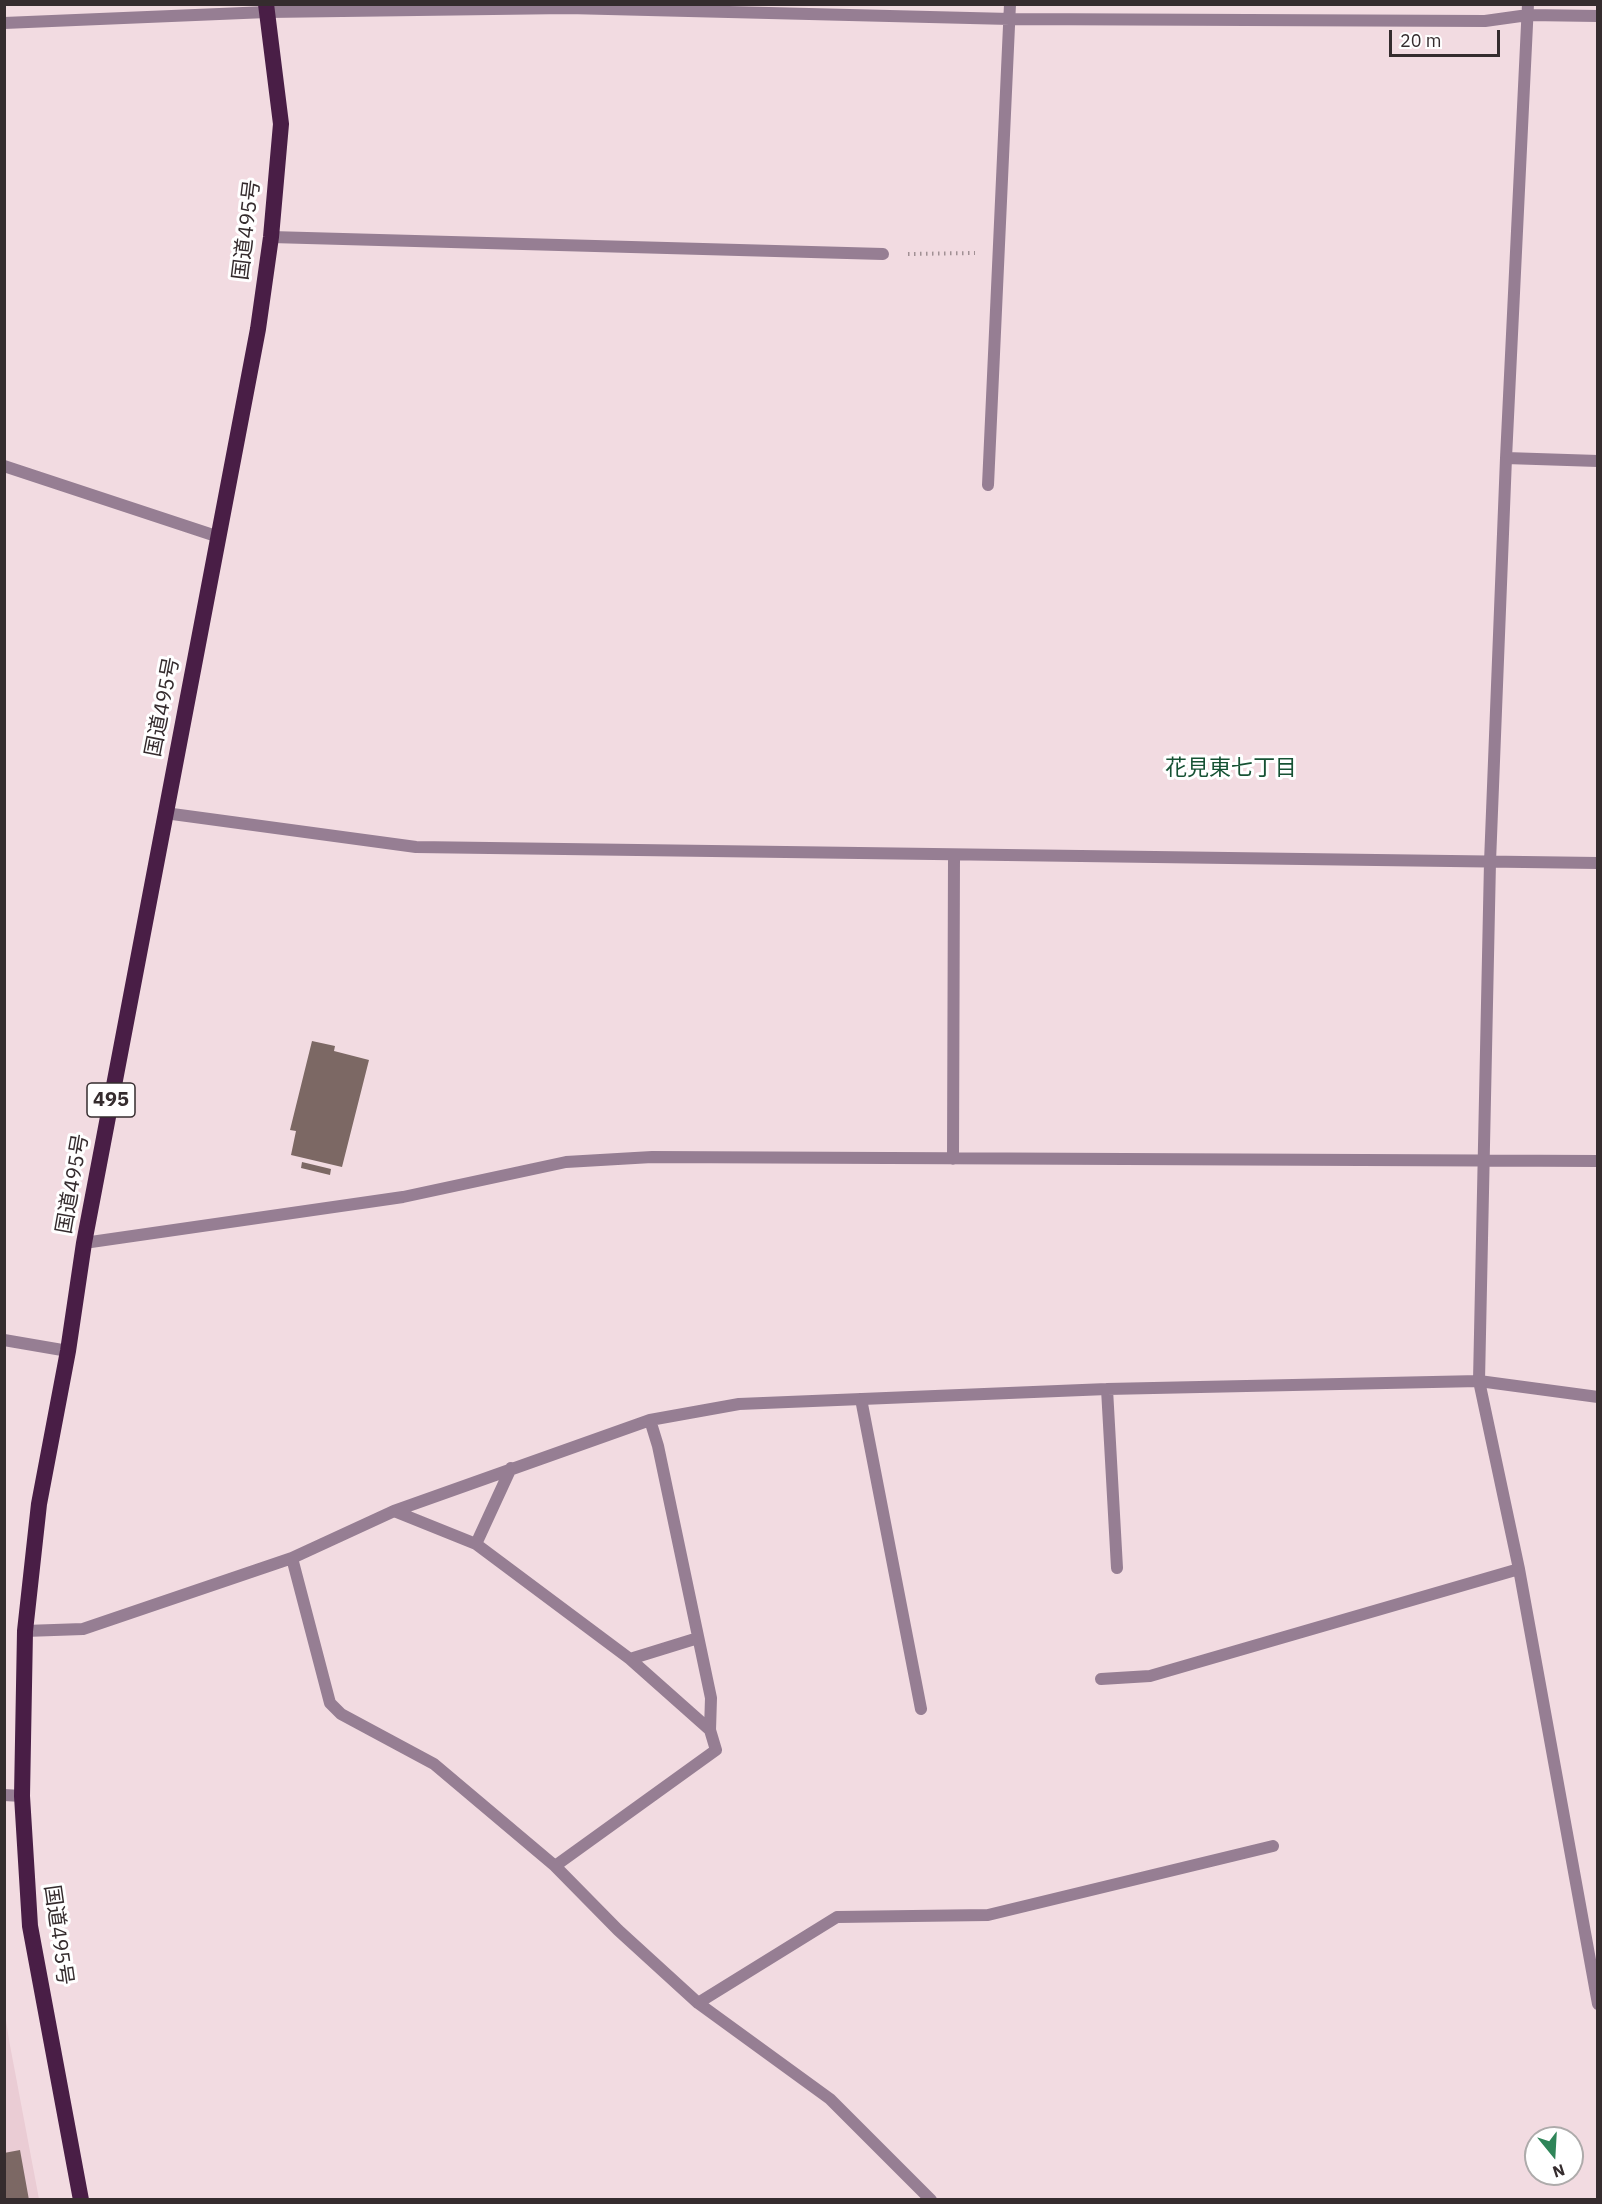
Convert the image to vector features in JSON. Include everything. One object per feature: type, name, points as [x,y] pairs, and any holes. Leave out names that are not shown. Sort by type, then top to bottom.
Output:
[{"type":"highway","name":"国道495号","points":[[81,2199],[30,1926],[22,1796],[25,1631],[39,1503],[68,1351],[84,1243],[258,329],[271,237],[281,124],[267,8]]},
{"type":"street","points":[[988,484],[1010,4]]},
{"type":"street","points":[[4,23],[267,8],[568,8],[1010,19],[1485,21],[1528,10],[1598,16]]},
{"type":"street","points":[[1528,10],[1506,458],[1490,862],[1479,1381],[1519,1569],[1598,2004]]},
{"type":"street","points":[[271,237],[883,254]]},
{"type":"street","points":[[1506,458],[1598,461]]},
{"type":"street","points":[[4,466],[219,537]]},
{"type":"street","points":[[165,813],[416,847],[1598,863]]},
{"type":"street","points":[[953,1159],[954,856]]},
{"type":"street","points":[[84,1243],[403,1197],[566,1162],[652,1157],[1598,1161]]},
{"type":"street","points":[[4,1340],[68,1351]]},
{"type":"street","points":[[25,1631],[83,1629],[292,1558],[394,1511],[650,1420],[739,1404],[1107,1389],[1479,1381],[1598,1397]]},
{"type":"street","points":[[1107,1389],[1117,1568]]},
{"type":"street","points":[[861,1399],[921,1709]]},
{"type":"street","points":[[555,1866],[716,1750],[710,1730],[711,1698],[658,1446],[650,1420]]},
{"type":"street","points":[[476,1544],[511,1468]]},
{"type":"street","points":[[394,1511],[476,1544],[630,1659],[710,1730]]},
{"type":"street","points":[[292,1558],[330,1703],[341,1714],[434,1764],[555,1866],[618,1930],[698,2003],[830,2099],[931,2199]]},
{"type":"street","points":[[1101,1679],[1150,1676],[1519,1569]]},
{"type":"street","points":[[630,1659],[698,1638]]},
{"type":"street","points":[[4,1795],[22,1796]]},
{"type":"street","points":[[698,2003],[837,1917],[988,1915],[1273,1846]]},
{"type":"path","points":[[883,254],[997,253]]},
{"type":"shaded area","points":[[4,2007],[9,2040],[39,2199],[5,2199]]},
{"type":"building","points":[[312,1041],[335,1046],[334,1051],[369,1060],[342,1167],[291,1155],[296,1131],[290,1130]]},
{"type":"building","points":[[302,1162],[331,1169],[330,1175],[301,1168]]},
{"type":"building","points":[[20,2150],[29,2200],[4,2200],[4,2153]]},
{"type":"district","name":"花見東七丁目","points":[[1231,769]]}]
